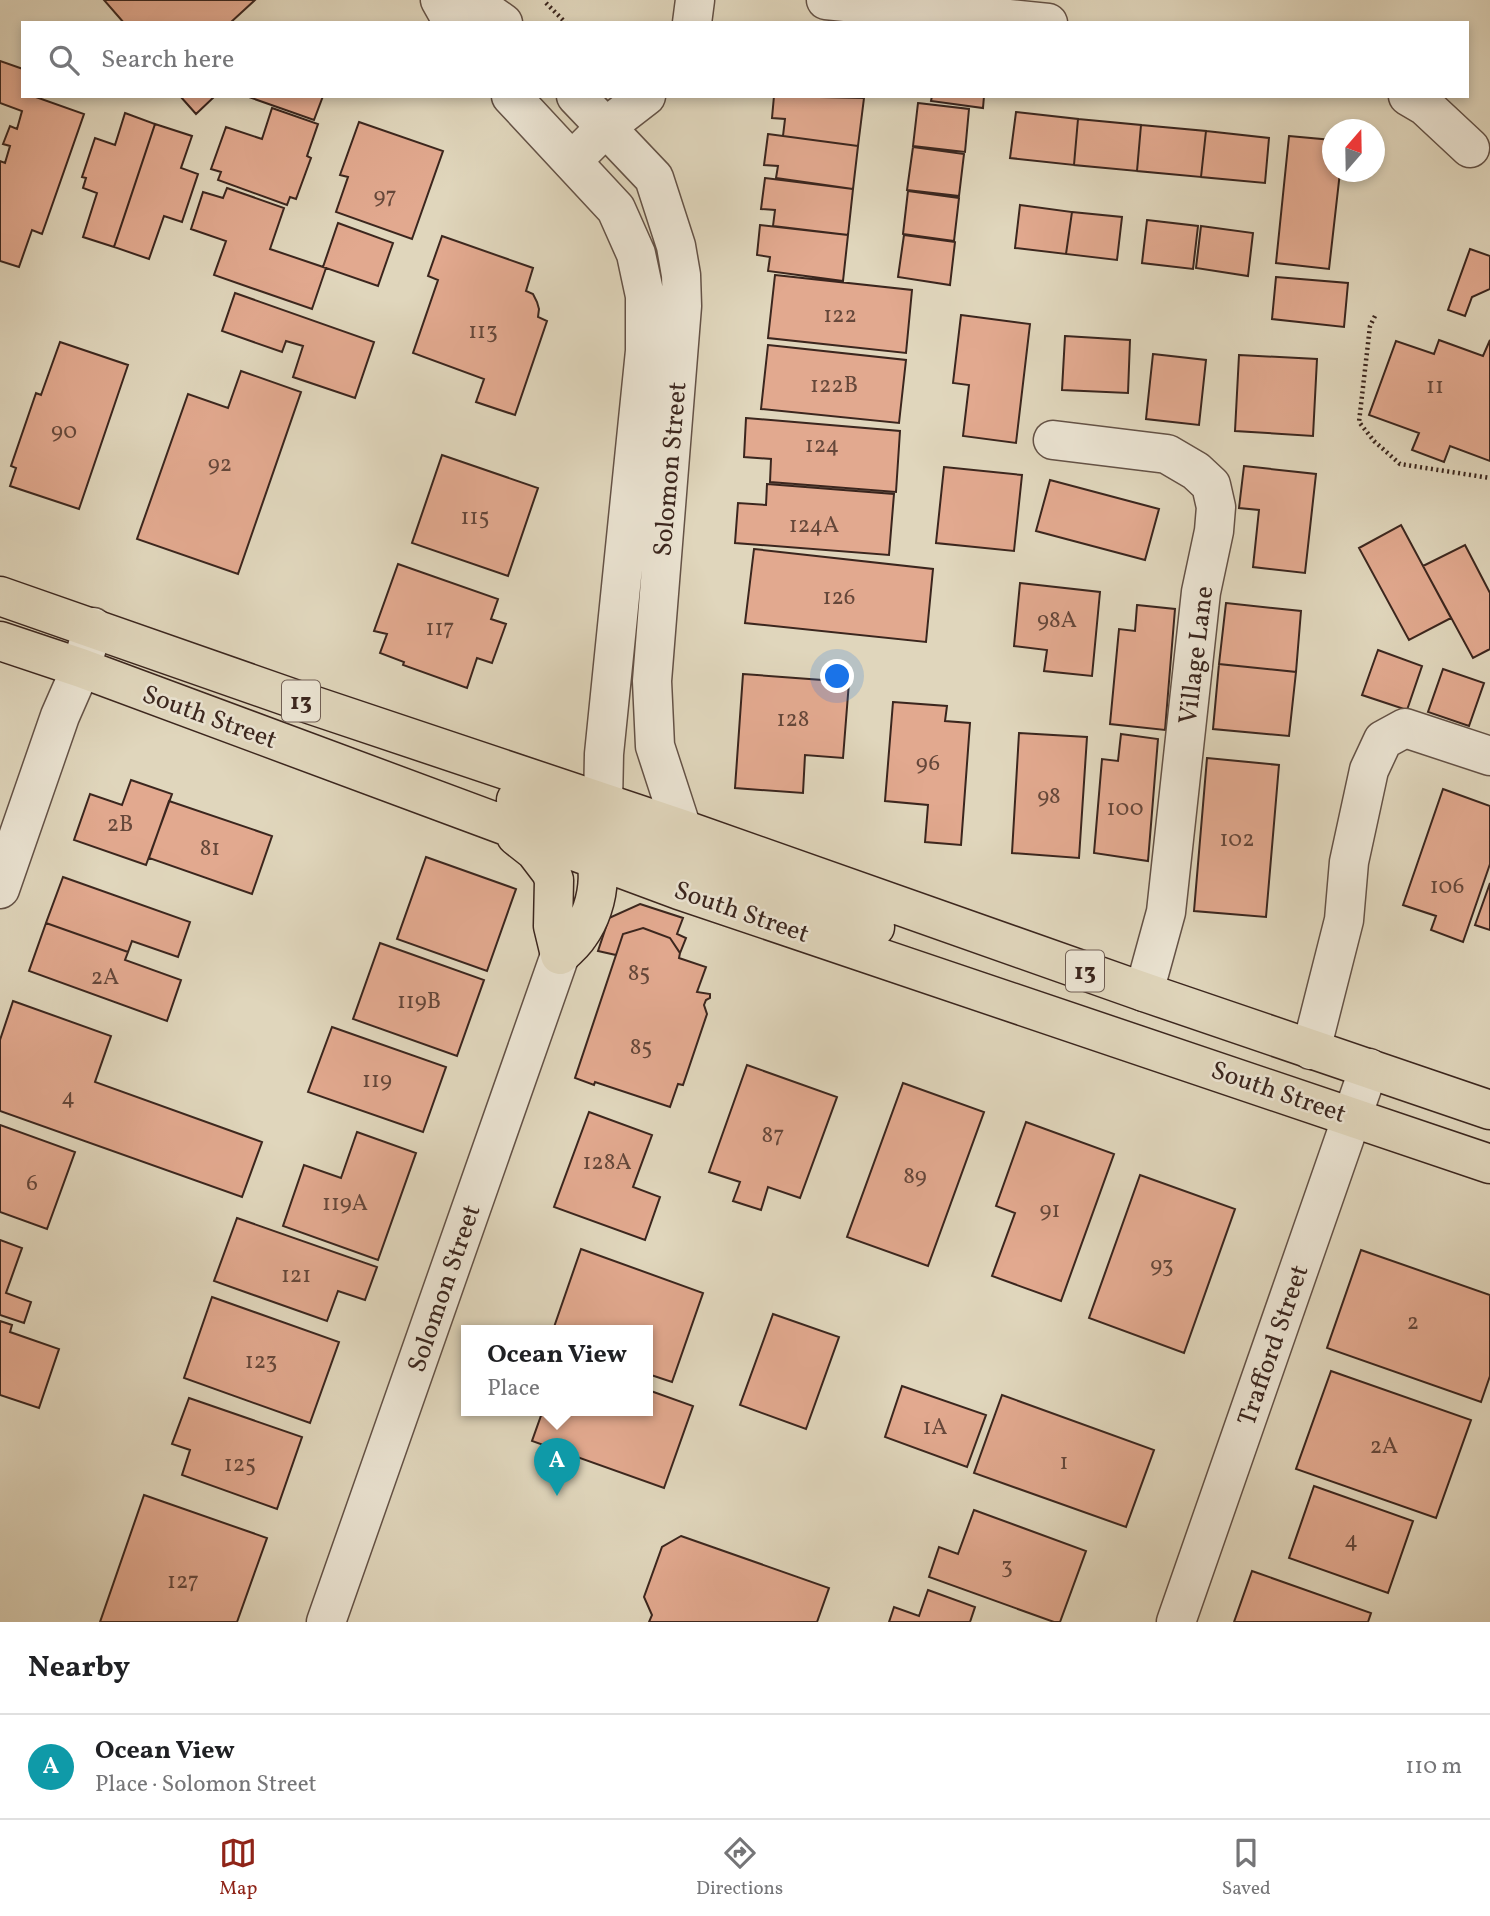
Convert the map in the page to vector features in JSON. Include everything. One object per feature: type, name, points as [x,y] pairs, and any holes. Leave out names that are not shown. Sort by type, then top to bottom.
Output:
[{"type":"main road","name":"South Street","points":[[0,596],[303,702],[589,837],[645,877],[1490,1164]]},
{"type":"main road","name":"South Street","points":[[0,641],[80,668],[495,822],[589,837],[682,829],[1144,992],[1490,1110]]},
{"type":"main road","points":[[552,903],[589,837],[610,818],[638,842],[656,852],[896,934],[954,957],[1004,980],[1093,1028]]},
{"type":"main road","points":[[495,822],[528,844],[547,864],[554,880],[552,903],[555,937],[560,955],[581,934],[597,889],[589,837]]},
{"type":"main road","points":[[590,914],[610,890],[629,880],[645,877]]},
{"type":"street","points":[[440,0],[452,21]]},
{"type":"street","points":[[470,0],[500,21]]},
{"type":"street","points":[[692,21],[695,0]]},
{"type":"street","points":[[826,0],[1029,21]]},
{"type":"street","name":"Solomon Street","points":[[513,98],[616,209],[636,254],[645,296],[645,351],[604,754],[589,837]]},
{"type":"street","name":"Solomon Street","points":[[578,98],[654,178],[676,246],[681,275],[682,306],[652,681],[655,746],[682,829]]},
{"type":"street","points":[[572,161],[606,127],[643,98]]},
{"type":"street","points":[[1411,98],[1425,106],[1470,148]]},
{"type":"street","name":"Village Lane","points":[[1053,439],[1167,454],[1196,471],[1211,485],[1216,507],[1214,531],[1200,592],[1166,912],[1144,992]]},
{"type":"street","points":[[0,889],[93,627]]},
{"type":"street","points":[[1311,1050],[1344,920],[1349,862],[1369,769],[1382,740],[1405,728],[1490,755]]},
{"type":"street","name":"Solomon Street","points":[[326,1622],[560,955]]},
{"type":"street","name":"Trafford Street","points":[[1176,1622],[1369,1068]]},
{"type":"path","points":[[543,0],[564,21]]},
{"type":"path","points":[[1375,316],[1370,326],[1359,422],[1374,442],[1400,464],[1490,478]]},
{"type":"building","points":[[104,0],[255,0],[232,21],[122,21]]},
{"type":"building","points":[[0,61],[21,68],[21,98],[39,98],[84,114],[42,234],[32,230],[19,267],[0,261],[0,161],[5,163],[10,146],[3,144],[10,126],[17,129],[22,111],[0,103]]},
{"type":"building","points":[[182,98],[213,98],[196,114]]},
{"type":"building","points":[[252,98],[322,98],[314,120]]},
{"type":"building","points":[[774,98],[864,98],[858,146],[783,136],[785,119],[772,118]]},
{"type":"building","points":[[932,98],[984,98],[983,108],[931,101]]},
{"type":"building","points":[[918,103],[969,109],[965,152],[913,146]]},
{"type":"building","points":[[272,108],[318,124],[307,156],[311,158],[296,199],[290,197],[287,205],[218,180],[221,172],[211,169],[226,127],[262,139]]},
{"type":"building","points":[[1016,112],[1078,119],[1074,165],[1010,158]]},
{"type":"building","points":[[125,113],[155,124],[114,247],[83,237],[97,193],[83,188],[86,178],[82,177],[95,138],[115,145]]},
{"type":"building","points":[[1078,119],[1141,125],[1137,171],[1074,165]]},
{"type":"building","points":[[359,122],[443,151],[412,239],[336,212],[348,177],[340,175]]},
{"type":"building","points":[[155,124],[192,136],[181,168],[198,174],[182,222],[164,216],[149,259],[114,247]]},
{"type":"building","points":[[1141,125],[1206,131],[1201,177],[1137,171]]},
{"type":"building","points":[[1206,131],[1269,138],[1265,183],[1201,177]]},
{"type":"building","points":[[768,134],[858,146],[853,189],[776,178],[778,166],[764,165]]},
{"type":"building","points":[[1289,136],[1322,139],[1322,182],[1339,182],[1329,269],[1276,263]]},
{"type":"building","points":[[913,147],[964,154],[959,196],[907,190]]},
{"type":"building","points":[[765,178],[853,189],[848,235],[773,226],[775,210],[761,209]]},
{"type":"building","points":[[227,188],[284,208],[270,249],[326,268],[312,309],[214,275],[226,241],[191,229],[203,192],[223,198]]},
{"type":"building","points":[[908,191],[959,198],[954,241],[903,234]]},
{"type":"building","points":[[1020,205],[1072,212],[1066,254],[1015,248]]},
{"type":"building","points":[[1072,212],[1122,217],[1117,260],[1066,254]]},
{"type":"building","points":[[1147,220],[1198,226],[1193,269],[1142,263]]},
{"type":"building","points":[[338,223],[393,243],[378,286],[323,267]]},
{"type":"building","points":[[760,225],[848,235],[843,281],[768,271],[770,257],[757,255]]},
{"type":"building","points":[[1201,226],[1253,233],[1248,276],[1196,268]]},
{"type":"building","points":[[904,235],[955,242],[950,285],[898,277]]},
{"type":"building","points":[[442,236],[533,268],[526,291],[533,294],[537,302],[538,317],[547,321],[515,415],[476,402],[484,379],[413,353],[438,280],[428,276]]},
{"type":"building","points":[[1470,249],[1490,256],[1490,289],[1472,297],[1465,316],[1448,310]]},
{"type":"building","points":[[775,275],[912,290],[906,353],[768,338]]},
{"type":"building","points":[[1276,277],[1348,283],[1344,327],[1272,319]]},
{"type":"building","points":[[235,293],[374,342],[355,398],[293,377],[303,346],[286,341],[282,352],[222,331]]},
{"type":"building","points":[[961,315],[1030,324],[1016,443],[963,436],[969,385],[953,383]]},
{"type":"building","points":[[1065,336],[1130,340],[1128,393],[1062,390]]},
{"type":"building","points":[[1439,340],[1483,356],[1490,340],[1490,461],[1450,446],[1444,462],[1412,450],[1419,433],[1369,415],[1396,341],[1434,354]]},
{"type":"building","points":[[60,342],[128,365],[79,509],[10,486],[16,468],[11,466],[36,393],[41,395]]},
{"type":"building","points":[[768,345],[906,360],[899,423],[761,409]]},
{"type":"building","points":[[1153,354],[1206,360],[1199,425],[1146,419]]},
{"type":"building","points":[[1239,355],[1317,359],[1313,436],[1235,431]]},
{"type":"building","points":[[241,371],[301,392],[238,574],[137,539],[188,394],[228,408]]},
{"type":"building","points":[[746,418],[900,431],[896,492],[770,482],[771,459],[744,457]]},
{"type":"building","points":[[442,455],[538,488],[508,576],[412,543]]},
{"type":"building","points":[[1244,466],[1316,474],[1305,573],[1253,567],[1259,510],[1239,508]]},
{"type":"building","points":[[944,467],[1022,475],[1014,551],[936,543]]},
{"type":"building","points":[[1050,480],[1159,509],[1145,560],[1036,531]]},
{"type":"building","points":[[767,484],[894,494],[889,555],[735,543],[738,503],[766,505]]},
{"type":"building","points":[[1401,525],[1451,618],[1409,640],[1359,548]]},
{"type":"building","points":[[1465,545],[1490,593],[1490,649],[1473,658],[1423,566]]},
{"type":"building","points":[[754,549],[933,569],[926,642],[745,623]]},
{"type":"building","points":[[398,564],[498,599],[491,619],[506,624],[492,663],[477,658],[467,688],[403,665],[404,662],[380,653],[387,634],[374,631]]},
{"type":"building","points":[[1020,583],[1100,592],[1092,676],[1044,671],[1047,650],[1014,646]]},
{"type":"building","points":[[1226,603],[1301,611],[1296,672],[1219,664]]},
{"type":"building","points":[[1137,605],[1175,609],[1165,730],[1110,724],[1119,629],[1135,631]]},
{"type":"building","points":[[1378,650],[1422,666],[1407,710],[1362,695]]},
{"type":"building","points":[[1219,664],[1296,672],[1289,736],[1213,729]]},
{"type":"building","points":[[1443,669],[1484,683],[1469,726],[1428,712]]},
{"type":"building","points":[[743,674],[849,682],[843,758],[805,755],[803,793],[735,788]]},
{"type":"building","points":[[893,702],[947,706],[945,721],[970,723],[961,845],[925,842],[928,805],[885,801]]},
{"type":"building","points":[[1019,733],[1087,737],[1079,858],[1012,853]]},
{"type":"building","points":[[1121,734],[1158,739],[1148,861],[1094,853],[1102,759],[1118,761]]},
{"type":"building","points":[[1207,758],[1279,765],[1266,917],[1194,911]]},
{"type":"building","points":[[131,780],[172,794],[146,865],[74,840],[90,794],[122,805]]},
{"type":"building","points":[[1443,789],[1490,806],[1490,864],[1463,942],[1431,930],[1436,916],[1403,905]]},
{"type":"building","points":[[169,801],[272,836],[252,894],[149,858]]},
{"type":"building","points":[[426,857],[516,889],[487,971],[397,939]]},
{"type":"building","points":[[63,877],[190,922],[178,957],[132,941],[128,952],[46,923]]},
{"type":"building","points":[[1490,883],[1490,930],[1475,925]]},
{"type":"building","points":[[640,904],[683,918],[677,934],[686,938],[680,953],[670,938],[643,928],[623,934],[616,955],[598,951],[609,918]]},
{"type":"building","points":[[46,923],[128,952],[125,960],[181,980],[167,1021],[29,971]]},
{"type":"building","points":[[643,928],[670,938],[680,953],[679,958],[706,967],[697,992],[710,994],[704,1005],[707,1014],[683,1085],[678,1084],[670,1107],[575,1078],[623,934]]},
{"type":"building","points":[[380,943],[484,980],[457,1056],[353,1019]]},
{"type":"building","points":[[13,1001],[111,1036],[95,1082],[262,1142],[242,1197],[0,1111],[0,1040]]},
{"type":"building","points":[[332,1027],[446,1067],[423,1132],[308,1092]]},
{"type":"building","points":[[747,1065],[837,1097],[800,1198],[768,1187],[761,1210],[733,1201],[740,1182],[709,1172]]},
{"type":"building","points":[[903,1083],[984,1112],[928,1266],[847,1237]]},
{"type":"building","points":[[589,1112],[652,1135],[633,1187],[660,1197],[645,1240],[554,1207]]},
{"type":"building","points":[[1026,1122],[1114,1154],[1061,1301],[992,1276],[1015,1213],[996,1206]]},
{"type":"building","points":[[0,1125],[75,1152],[47,1229],[0,1212]]},
{"type":"building","points":[[357,1132],[416,1153],[378,1260],[283,1226],[304,1165],[341,1178]]},
{"type":"building","points":[[1140,1175],[1235,1209],[1184,1353],[1089,1318]]},
{"type":"building","points":[[237,1218],[377,1267],[365,1300],[338,1291],[327,1321],[214,1281]]},
{"type":"building","points":[[0,1240],[22,1248],[6,1293],[31,1302],[24,1323],[0,1315]]},
{"type":"building","points":[[581,1249],[703,1293],[672,1382],[653,1376],[653,1325],[555,1325]]},
{"type":"building","points":[[1361,1250],[1490,1295],[1490,1376],[1481,1402],[1327,1348]]},
{"type":"building","points":[[212,1297],[339,1342],[310,1423],[184,1378]]},
{"type":"building","points":[[773,1314],[839,1337],[806,1429],[740,1405]]},
{"type":"building","points":[[0,1321],[12,1325],[10,1332],[59,1349],[39,1408],[0,1395]]},
{"type":"building","points":[[1331,1371],[1471,1420],[1436,1518],[1296,1469]]},
{"type":"building","points":[[902,1386],[986,1415],[967,1467],[885,1437]]},
{"type":"building","points":[[653,1392],[693,1406],[664,1488],[532,1441],[541,1416],[653,1416]]},
{"type":"building","points":[[1002,1395],[1154,1450],[1126,1527],[974,1473]]},
{"type":"building","points":[[189,1398],[302,1437],[277,1509],[182,1475],[190,1450],[172,1444]]},
{"type":"building","points":[[1314,1486],[1413,1521],[1388,1593],[1289,1558]]},
{"type":"building","points":[[144,1495],[267,1538],[237,1622],[100,1622]]},
{"type":"building","points":[[974,1510],[1086,1551],[1060,1622],[929,1577],[939,1547],[958,1554]]},
{"type":"building","points":[[681,1536],[829,1588],[817,1622],[649,1622],[652,1615],[644,1597],[662,1547]]},
{"type":"building","points":[[1252,1571],[1371,1613],[1368,1622],[1234,1622]]},
{"type":"building","points":[[928,1590],[975,1607],[970,1622],[889,1622],[894,1607],[919,1616]]},
{"type":"place","name":"Ocean View","points":[[557,1496]]}]
